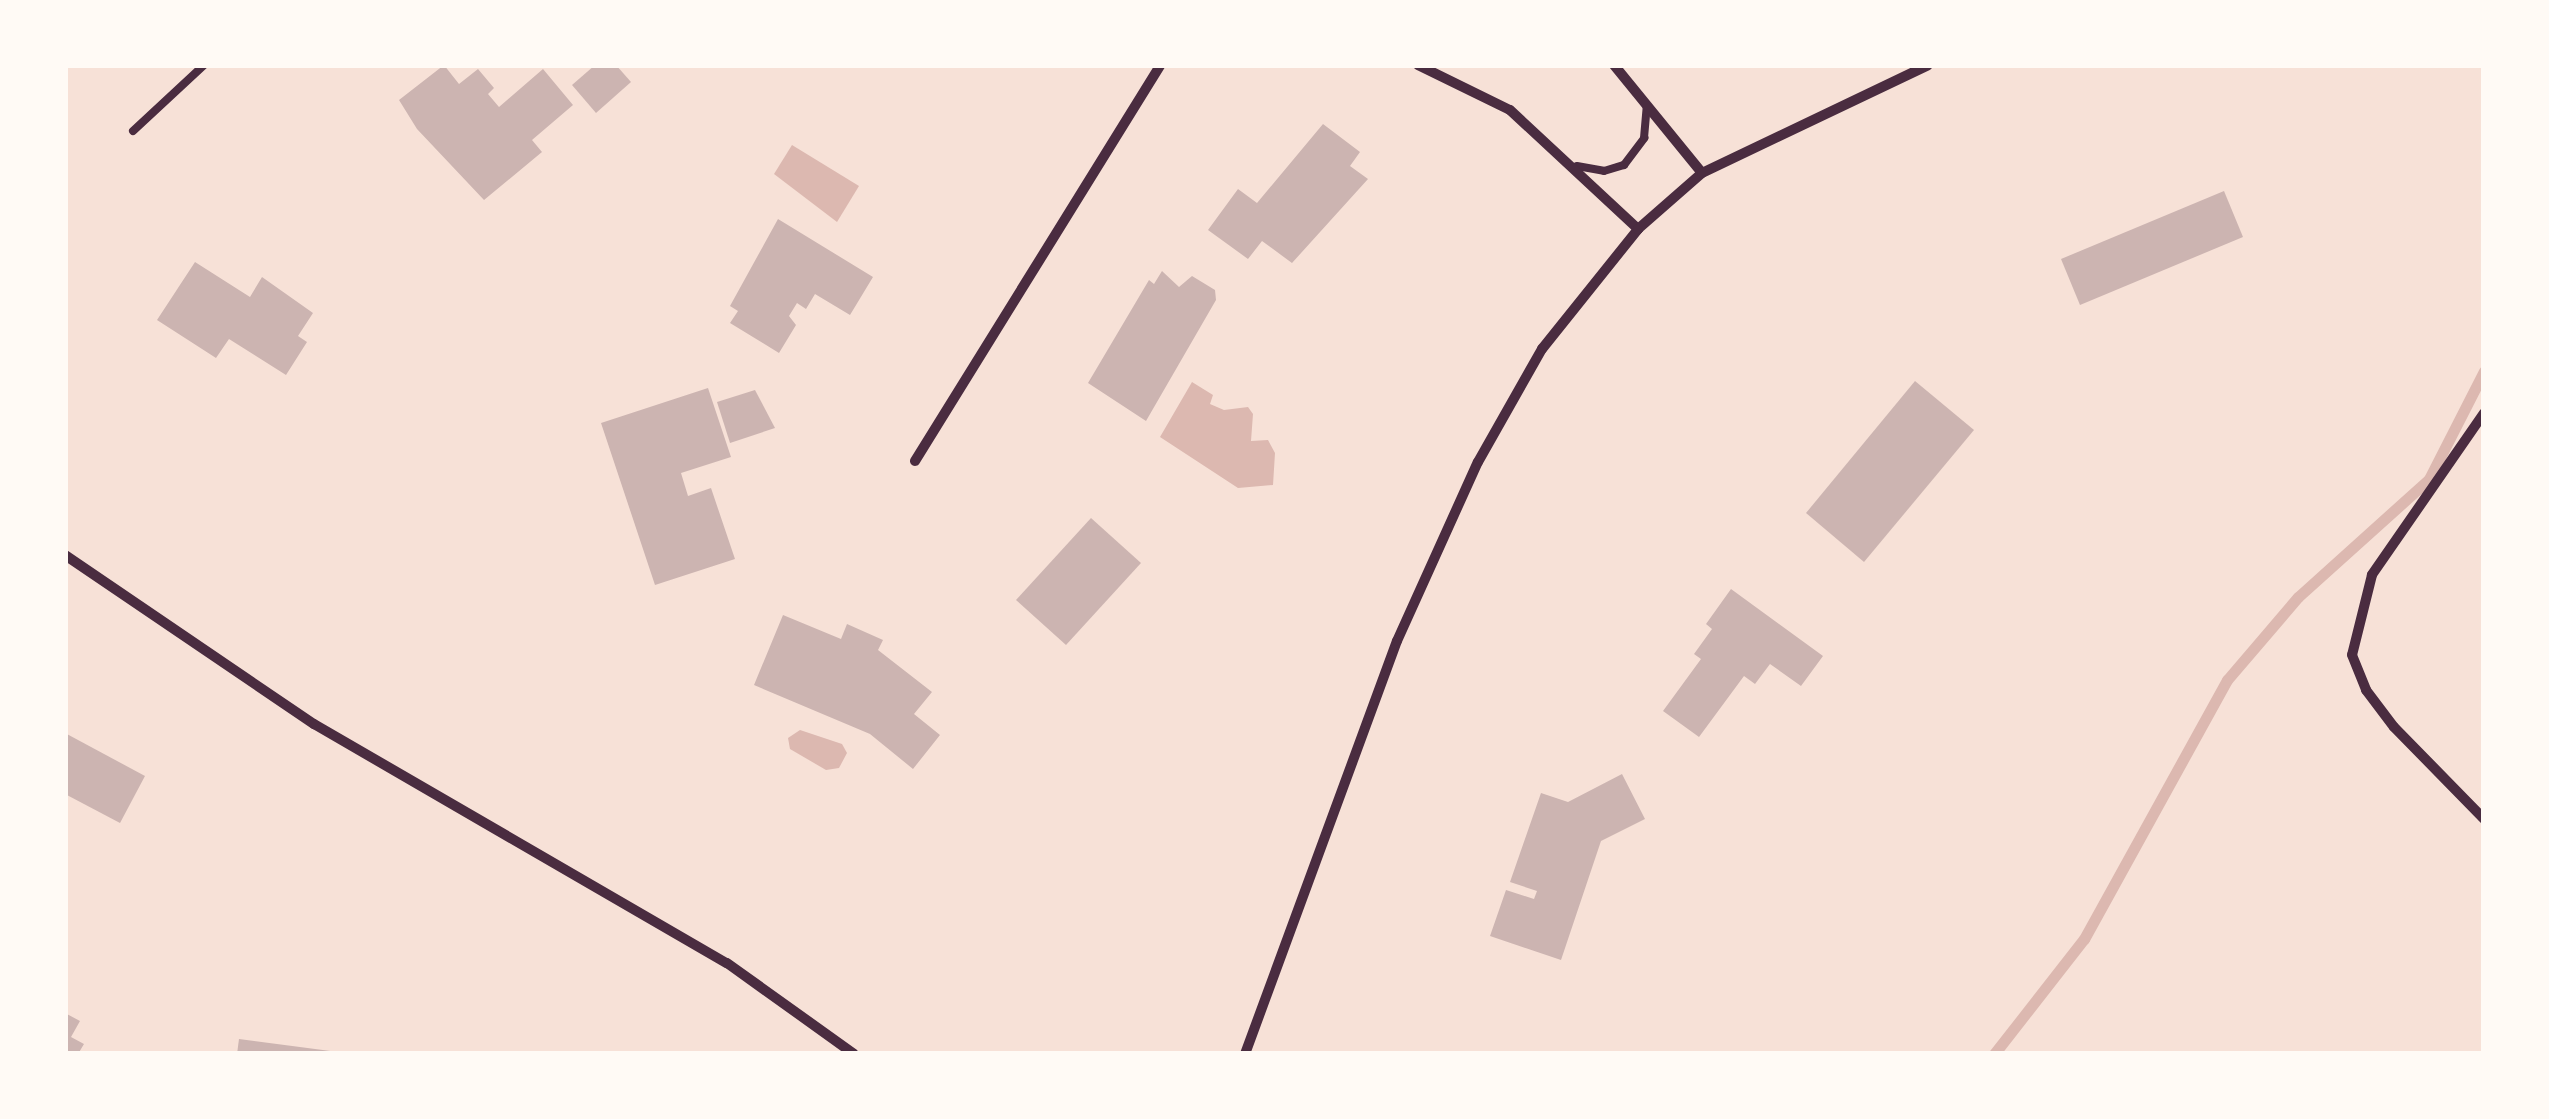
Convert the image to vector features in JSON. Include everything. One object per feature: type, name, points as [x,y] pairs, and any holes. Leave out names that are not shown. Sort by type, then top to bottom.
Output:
[{"type":"street","points":[[915,461],[1161,65]]},
{"type":"street","points":[[1418,65],[1510,110],[1576,166],[1638,229]]},
{"type":"street","points":[[1614,65],[1646,98],[1702,173]]},
{"type":"street","points":[[1245,1054],[1397,641],[1456,507],[1542,349],[1638,229],[1702,173],[1928,65]]},
{"type":"street","points":[[2484,413],[2372,576],[2352,655],[2366,690],[2394,728],[2484,819]]},
{"type":"street","points":[[65,555],[314,724],[726,962],[854,1054]]},
{"type":"lane","points":[[133,132],[204,65]]},
{"type":"lane","points":[[1576,166],[1614,170],[1635,156],[1647,124],[1646,98]]},
{"type":"shaded area","points":[[792,145],[859,186],[837,222],[774,174]]},
{"type":"shaded area","points":[[1192,382],[1213,395],[1210,404],[1224,410],[1248,407],[1253,414],[1251,441],[1268,440],[1275,453],[1273,485],[1238,488],[1160,437]]},
{"type":"shaded area","points":[[800,730],[842,744],[847,753],[839,768],[826,770],[790,749],[788,738]]},
{"type":"building","points":[[444,65],[459,84],[478,69],[494,88],[488,94],[499,107],[543,69],[573,105],[532,140],[542,152],[484,200],[417,129],[399,100]]},
{"type":"building","points":[[595,65],[616,65],[631,82],[596,113],[572,85]]},
{"type":"building","points":[[1323,124],[1360,152],[1350,166],[1368,179],[1292,263],[1262,241],[1248,259],[1208,230],[1238,189],[1257,203]]},
{"type":"building","points":[[2224,191],[2243,237],[2080,305],[2061,259]]},
{"type":"building","points":[[778,219],[873,277],[850,315],[815,294],[806,309],[797,303],[789,316],[796,325],[779,353],[730,323],[738,311],[730,306]]},
{"type":"building","points":[[195,262],[250,297],[262,277],[313,313],[298,336],[307,342],[286,375],[229,339],[216,358],[157,320]]},
{"type":"building","points":[[1162,271],[1179,287],[1192,276],[1215,290],[1216,300],[1146,421],[1088,383],[1149,280],[1154,284]]},
{"type":"building","points":[[1915,381],[1974,430],[1864,562],[1806,513]]},
{"type":"building","points":[[708,388],[731,457],[681,473],[688,496],[711,488],[735,559],[655,585],[601,423]]},
{"type":"building","points":[[755,390],[775,428],[730,443],[717,402]]},
{"type":"building","points":[[1091,518],[1141,563],[1066,645],[1016,600]]},
{"type":"building","points":[[1731,589],[1823,656],[1801,686],[1770,664],[1755,684],[1744,676],[1699,737],[1663,711],[1701,659],[1694,654],[1712,629],[1706,624]]},
{"type":"building","points":[[783,615],[841,639],[847,624],[883,640],[878,650],[932,692],[914,714],[940,735],[913,769],[870,734],[754,685]]},
{"type":"building","points":[[65,733],[145,776],[120,823],[65,794]]},
{"type":"building","points":[[1622,774],[1645,819],[1601,841],[1561,960],[1490,936],[1506,890],[1534,899],[1537,891],[1510,882],[1541,793],[1568,802]]},
{"type":"building","points":[[65,1013],[80,1021],[71,1037],[84,1044],[78,1054],[65,1054]]},
{"type":"building","points":[[239,1039],[338,1052],[338,1054],[237,1054]]},
{"type":"waterway","points":[[1994,1054],[2084,939],[2227,680],[2298,597],[2429,479],[2484,371]]}]
